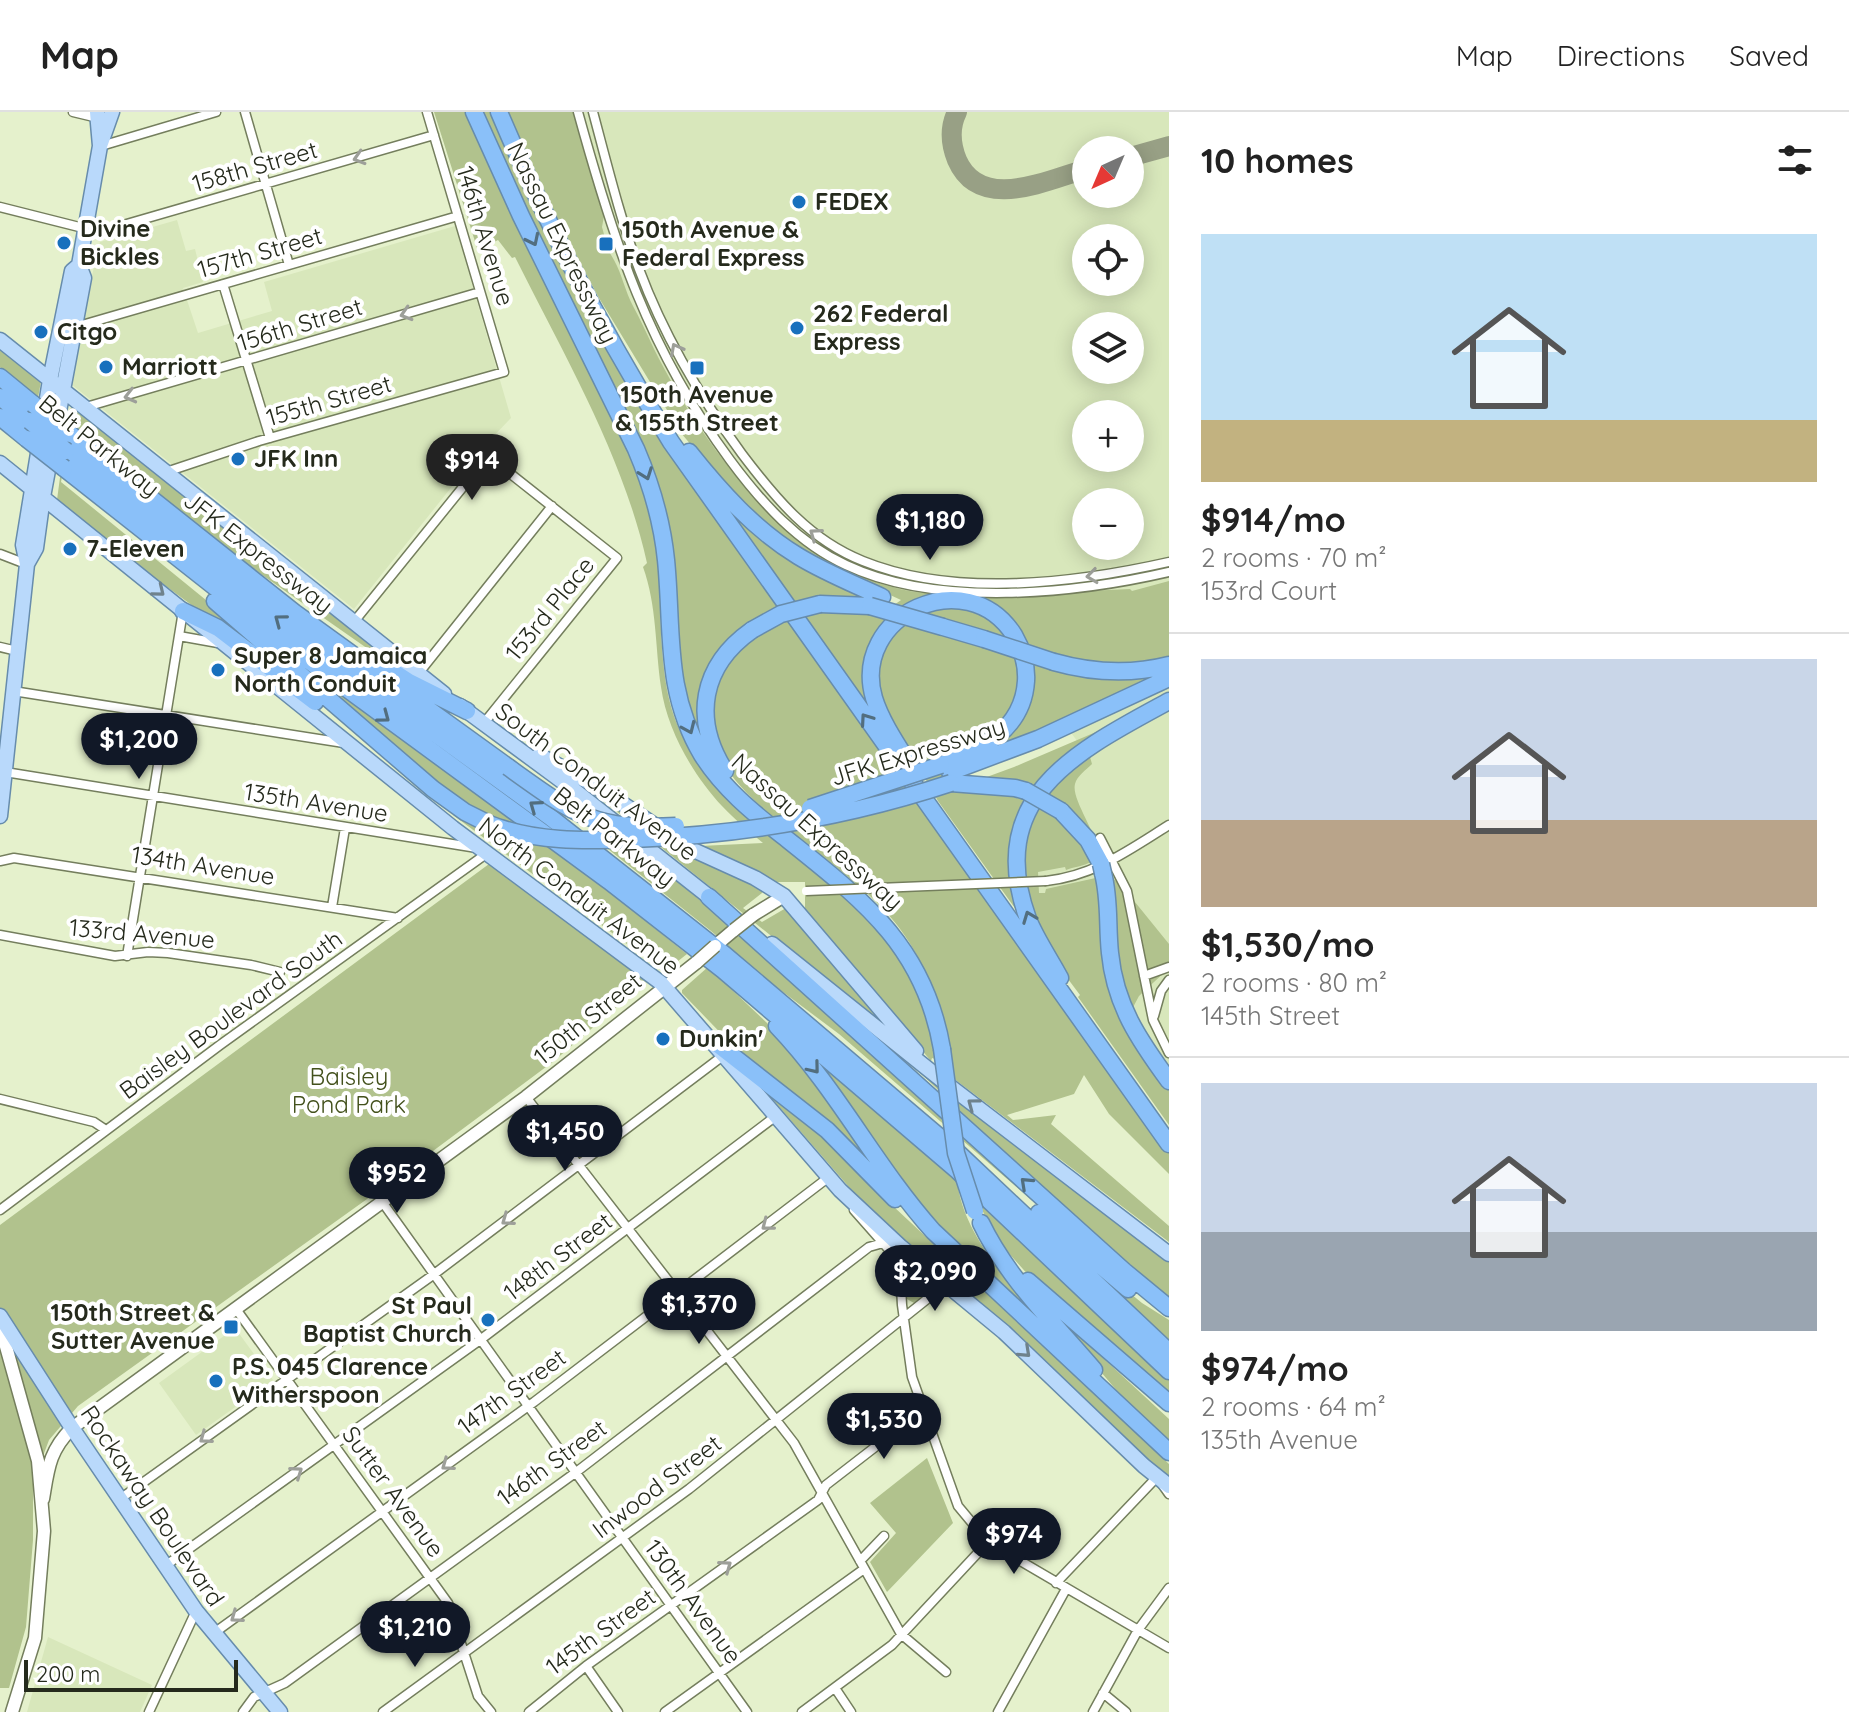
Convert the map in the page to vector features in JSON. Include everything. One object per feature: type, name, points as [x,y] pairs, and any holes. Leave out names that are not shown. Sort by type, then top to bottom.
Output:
[{"type":"highway","name":"Nassau Expressway","points":[[474,112],[521,216],[636,449],[650,485],[666,561],[673,677],[688,727],[707,762],[731,792],[861,899],[899,944],[927,994],[942,1049],[956,1153],[978,1217],[1024,1277],[1127,1367]]},
{"type":"highway","name":"Nassau Expressway","points":[[499,112],[556,236],[619,353],[700,485],[1169,1144]]},
{"type":"highway","points":[[619,353],[694,458],[750,519],[799,556],[876,601],[1054,662],[1083,669],[1143,671],[1169,665]]},
{"type":"highway","name":"JFK Expressway","points":[[0,377],[32,413],[68,443],[364,663],[565,807],[600,822],[625,827],[714,822],[810,808],[1044,748],[1169,690]]},
{"type":"highway","name":"Belt Parkway","points":[[0,397],[32,413]]},
{"type":"highway","name":"Belt Parkway","points":[[0,417],[309,661],[609,881],[723,970],[958,1171],[1169,1371]]},
{"type":"highway","name":"Belt Parkway","points":[[68,443],[305,639],[587,846],[844,1054],[1009,1199],[1169,1352]]},
{"type":"highway","points":[[122,516],[357,737]]},
{"type":"highway","points":[[229,561],[409,682],[467,711]]},
{"type":"highway","points":[[801,851],[733,783],[716,756],[708,734],[705,703],[712,677],[728,650],[752,630],[787,612],[820,604],[876,601]]},
{"type":"highway","points":[[945,774],[1000,735],[1014,720],[1025,690],[1024,658],[1011,631],[991,612],[964,601],[929,603],[911,610],[895,622],[875,654],[873,691],[880,712],[912,768],[1008,920]]},
{"type":"highway","points":[[183,611],[218,628],[357,737]]},
{"type":"highway","name":"JFK Expressway","points":[[357,737],[453,811],[525,835],[617,840],[695,835],[822,817],[1038,739],[1169,678]]},
{"type":"highway","points":[[1091,1036],[1029,920],[1017,875],[1019,840],[1042,787],[1057,770],[1104,736],[1169,701]]},
{"type":"highway","points":[[945,774],[1015,788],[1061,811],[1088,840],[1101,864],[1109,896],[1110,952],[1116,991],[1135,1034],[1169,1081]]},
{"type":"highway","points":[[709,897],[1137,1284],[1169,1308]]},
{"type":"highway","points":[[723,970],[815,1069],[905,1198],[967,1265]]},
{"type":"highway","points":[[720,1049],[827,1130],[918,1223],[1169,1452]]},
{"type":"highway","points":[[844,1054],[920,1110],[1120,1283],[1169,1316]]},
{"type":"highway","points":[[978,1217],[992,1246],[1012,1275],[1156,1439]]},
{"type":"highway","points":[[1127,1367],[1169,1403]]},
{"type":"highway","points":[[1127,1367],[1169,1411]]},
{"type":"main road","points":[[0,816],[27,564],[23,545],[63,390],[84,278],[79,265],[104,116]]},
{"type":"main road","points":[[38,493],[50,380],[72,271],[79,265]]},
{"type":"main road","name":"South Conduit Avenue","points":[[0,340],[417,674],[585,798],[709,897],[748,919],[943,1081],[1169,1254]]},
{"type":"main road","name":"North Conduit Avenue","points":[[0,463],[225,644],[357,737],[482,851],[665,986],[840,1190],[886,1234],[1012,1340],[1163,1482]]},
{"type":"main road","points":[[504,737],[570,770],[689,848],[755,878],[784,896],[943,1081]]},
{"type":"main road","name":"150th Street","points":[[72,1428],[526,1097],[748,919],[784,896]]},
{"type":"main road","name":"Rockaway Boulevard","points":[[0,1316],[196,1611],[280,1712]]},
{"type":"main road","points":[[0,1325],[38,1461],[44,1531],[35,1638],[12,1712]]},
{"type":"main road","points":[[43,1499],[52,1455],[57,1444],[72,1428]]},
{"type":"street","points":[[73,112],[104,116]]},
{"type":"street","points":[[100,146],[216,112]]},
{"type":"street","points":[[245,112],[289,265]]},
{"type":"street","name":"146th Avenue","points":[[427,112],[504,372]]},
{"type":"street","points":[[578,112],[615,241],[662,353],[735,467],[766,504],[801,537],[834,559],[858,570],[895,582],[948,590],[1054,590],[1121,582],[1169,572]]},
{"type":"street","points":[[593,112],[634,256],[673,344],[726,432],[772,493],[805,527],[861,561],[899,573],[941,579],[1067,580],[1169,562]]},
{"type":"street","name":"158th Street","points":[[0,207],[99,232],[434,135]]},
{"type":"street","name":"157th Street","points":[[74,327],[458,216]]},
{"type":"street","points":[[223,284],[270,438]]},
{"type":"street","name":"156th Street","points":[[85,407],[480,292]]},
{"type":"street","name":"155th Street","points":[[165,473],[270,438],[504,372]]},
{"type":"street","points":[[353,623],[488,456],[552,506],[417,674]]},
{"type":"street","name":"153rd Place","points":[[484,723],[617,558],[552,506]]},
{"type":"street","points":[[0,554],[27,564]]},
{"type":"street","points":[[127,956],[183,611]]},
{"type":"street","points":[[179,636],[225,644]]},
{"type":"street","points":[[0,647],[17,651]]},
{"type":"street","points":[[13,691],[166,716],[357,737]]},
{"type":"street","name":"135th Avenue","points":[[5,772],[482,851]]},
{"type":"street","points":[[1112,861],[1169,825]]},
{"type":"street","points":[[332,907],[345,828]]},
{"type":"street","points":[[1100,838],[1127,891],[1153,1020],[1169,1053]]},
{"type":"street","name":"Baisley Boulevard South","points":[[0,1210],[399,918],[482,851]]},
{"type":"street","name":"134th Avenue","points":[[0,861],[14,858],[399,918]]},
{"type":"street","name":"150th Street","points":[[784,896],[806,891],[1046,881],[1082,874],[1112,861]]},
{"type":"street","name":"133rd Avenue","points":[[0,935],[127,956],[148,952],[168,953],[280,972]]},
{"type":"street","points":[[1144,976],[1169,967]]},
{"type":"street","points":[[1153,1020],[1161,991],[1169,980]]},
{"type":"street","points":[[120,1499],[580,1166],[720,1049]]},
{"type":"street","points":[[526,1097],[794,1443],[901,1634],[946,1672]]},
{"type":"street","points":[[0,1099],[94,1122],[106,1130]]},
{"type":"street","name":"148th Street","points":[[165,1566],[480,1340],[777,1115]]},
{"type":"street","name":"147th Street","points":[[214,1633],[528,1407],[829,1177]]},
{"type":"street","points":[[840,1190],[900,1267],[908,1358],[923,1410],[958,1506],[988,1542],[1169,1648]]},
{"type":"street","name":"130th Avenue","points":[[383,1203],[747,1712]]},
{"type":"street","name":"146th Street","points":[[243,1712],[254,1697],[285,1683],[575,1473],[871,1246],[883,1243]]},
{"type":"street","name":"Inwood Street","points":[[383,1712],[623,1539],[777,1421],[947,1284]]},
{"type":"street","name":"Sutter Avenue","points":[[236,1309],[448,1603],[478,1696],[491,1712]]},
{"type":"street","name":"145th Street","points":[[529,1712],[586,1666],[818,1500],[826,1485],[923,1410]]},
{"type":"street","points":[[1056,1583],[1163,1482]]},
{"type":"street","name":"North Conduit Avenue","points":[[1163,1482],[1169,1494]]},
{"type":"street","points":[[665,1712],[862,1565],[884,1536]]},
{"type":"street","points":[[802,1712],[892,1645],[988,1542]]},
{"type":"street","points":[[1093,1712],[1138,1630],[1169,1588]]},
{"type":"street","points":[[998,1712],[1066,1589]]},
{"type":"street","points":[[149,1712],[196,1611]]},
{"type":"street","points":[[586,1666],[618,1712]]},
{"type":"street","points":[[835,1688],[851,1712]]},
{"type":"street","points":[[1103,1693],[1126,1712]]},
{"type":"shaded area","points":[[520,112],[1169,112],[1169,1099],[1038,914],[1030,860],[1086,753],[996,631],[834,569],[773,530],[707,455]]},
{"type":"shaded area","points":[[177,220],[186,251],[195,249],[203,282],[183,288],[198,333],[272,311],[264,282],[455,226],[511,418],[486,444],[354,609],[71,384],[79,330],[100,242]]},
{"type":"shaded area","name":"P.S. 045 Clarence Witherspoon","points":[[235,1328],[273,1380],[196,1435],[159,1383]]},
{"type":"shaded area","points":[[48,1637],[152,1685],[140,1712],[27,1712]]},
{"type":"green space","points":[[434,112],[466,112],[635,469],[650,514],[655,541],[667,688],[685,740],[702,767],[742,811],[858,907],[887,939],[910,976],[918,996],[935,1059],[931,1061],[805,913],[805,882],[775,882],[759,871],[700,846],[763,843],[711,794],[675,735],[661,687],[653,611],[643,567],[647,563],[623,483],[572,368],[515,257],[512,258],[498,240],[478,251]]},
{"type":"green space","points":[[479,112],[492,112],[588,311],[661,434],[1169,1152],[1169,1174],[1109,1114],[1084,1075],[1074,1094],[1007,1115],[1013,1120],[1056,1115],[1051,1124],[1169,1226],[1169,1242],[953,1078],[934,994],[919,960],[897,925],[853,881],[772,817],[729,771],[711,736],[711,699],[717,677],[728,658],[762,628],[757,621],[725,647],[707,675],[701,709],[706,749],[684,702],[677,674],[671,552],[653,476]]},
{"type":"green space","points":[[508,112],[574,112],[604,216],[603,239],[630,300],[673,384],[720,455],[747,489],[811,547],[845,569],[895,588],[933,593],[934,597],[922,598],[898,615],[873,650],[869,663],[869,692],[878,716],[874,718],[704,476],[739,513],[775,544],[815,569],[871,596],[869,601],[819,598],[820,608],[841,606],[883,613],[901,600],[849,576],[782,538],[759,520],[681,433],[599,298],[550,206]]},
{"type":"green space","points":[[0,347],[41,381],[38,398],[0,367]]},
{"type":"green space","points":[[73,406],[383,656],[381,658],[232,554],[71,426],[61,482],[265,648],[277,668],[159,581],[57,500],[69,410]]},
{"type":"green space","points":[[1169,581],[1169,659],[1119,667],[1087,665],[1036,651],[1040,662],[1080,673],[1124,679],[1126,676],[1151,673],[1153,677],[1016,741],[983,751],[1015,722],[1025,705],[1030,671],[1018,639],[995,612],[980,602],[980,596],[1132,591]]},
{"type":"green space","points":[[935,606],[977,610],[1008,634],[1019,660],[1017,699],[996,732],[968,749],[954,789],[1110,726],[1061,758],[1038,782],[1025,803],[1017,911],[938,801],[880,699],[877,665],[884,642],[896,628]]},
{"type":"green space","points":[[329,687],[559,852],[687,954],[662,970],[453,815],[451,796],[326,689]]},
{"type":"green space","points":[[1088,750],[1092,764],[1078,778],[1075,792],[1094,837],[1096,856],[1091,862],[1066,870],[1065,867],[1038,872],[1039,893],[1109,875],[1122,886],[1169,944],[1169,968],[1139,996],[1131,1011],[1141,1054],[1169,1090],[1169,1125],[1078,997],[1080,995],[1030,913],[1021,846],[1035,802]]},
{"type":"green space","points":[[590,790],[763,889],[743,908],[762,922],[786,908],[894,1035]]},
{"type":"green space","points":[[603,845],[633,845],[724,920],[1045,1205],[1042,1209],[839,1034],[719,944],[714,939],[717,936]]},
{"type":"green space","name":"Baisley Pond Park","points":[[489,864],[648,980],[554,1061],[78,1406],[49,1440],[33,1483],[33,1540],[26,1627],[9,1688],[0,1688],[0,1225]]},
{"type":"green space","points":[[708,967],[785,1040],[889,1180],[737,1050],[682,993]]},
{"type":"green space","points":[[914,1067],[1169,1261],[1169,1300],[1058,1204]]},
{"type":"green space","points":[[824,1068],[1077,1288],[1169,1379],[1169,1398],[1031,1278],[1005,1249],[979,1205],[958,1187],[973,1231],[986,1252],[1065,1346],[900,1189]]},
{"type":"green space","points":[[761,1086],[817,1127],[893,1206],[1169,1464],[1169,1478],[1149,1464],[876,1218]]},
{"type":"green space","points":[[1069,1246],[1142,1303],[1169,1320],[1169,1344]]},
{"type":"green space","points":[[912,1263],[933,1280],[933,1287],[914,1303],[907,1299],[905,1267]]},
{"type":"green space","points":[[1067,1332],[1090,1346],[1169,1419],[1169,1443],[1123,1398]]},
{"type":"green space","points":[[927,1458],[953,1523],[887,1592],[870,1562],[896,1533],[870,1503]]},
{"type":"taxiway","points":[[957,112],[952,130],[955,154],[968,176],[981,185],[998,189],[1016,188],[1072,173]]},
{"type":"taxiway","points":[[1144,153],[1169,146]]},
{"type":"place","name":"FEDEX","points":[[799,202]]},
{"type":"place","name":"Divine Bickles","points":[[64,243]]},
{"type":"place","name":"150th Avenue & Federal Express","points":[[606,244]]},
{"type":"place","name":"262 Federal Express","points":[[797,328]]},
{"type":"place","name":"Citgo","points":[[41,332]]},
{"type":"place","name":"Marriott","points":[[106,367]]},
{"type":"place","name":"150th Avenue & 155th Street","points":[[697,368]]},
{"type":"place","name":"JFK Inn","points":[[238,459]]},
{"type":"place","name":"7-Eleven","points":[[70,549]]},
{"type":"place","name":"Super 8 Jamaica North Conduit","points":[[218,670]]},
{"type":"place","name":"Dunkin'","points":[[663,1039]]},
{"type":"place","name":"St Paul Baptist Church","points":[[488,1320]]},
{"type":"place","name":"150th Street & Sutter Avenue","points":[[231,1327]]},
{"type":"place","name":"P.S. 045 Clarence Witherspoon","points":[[216,1381]]}]
